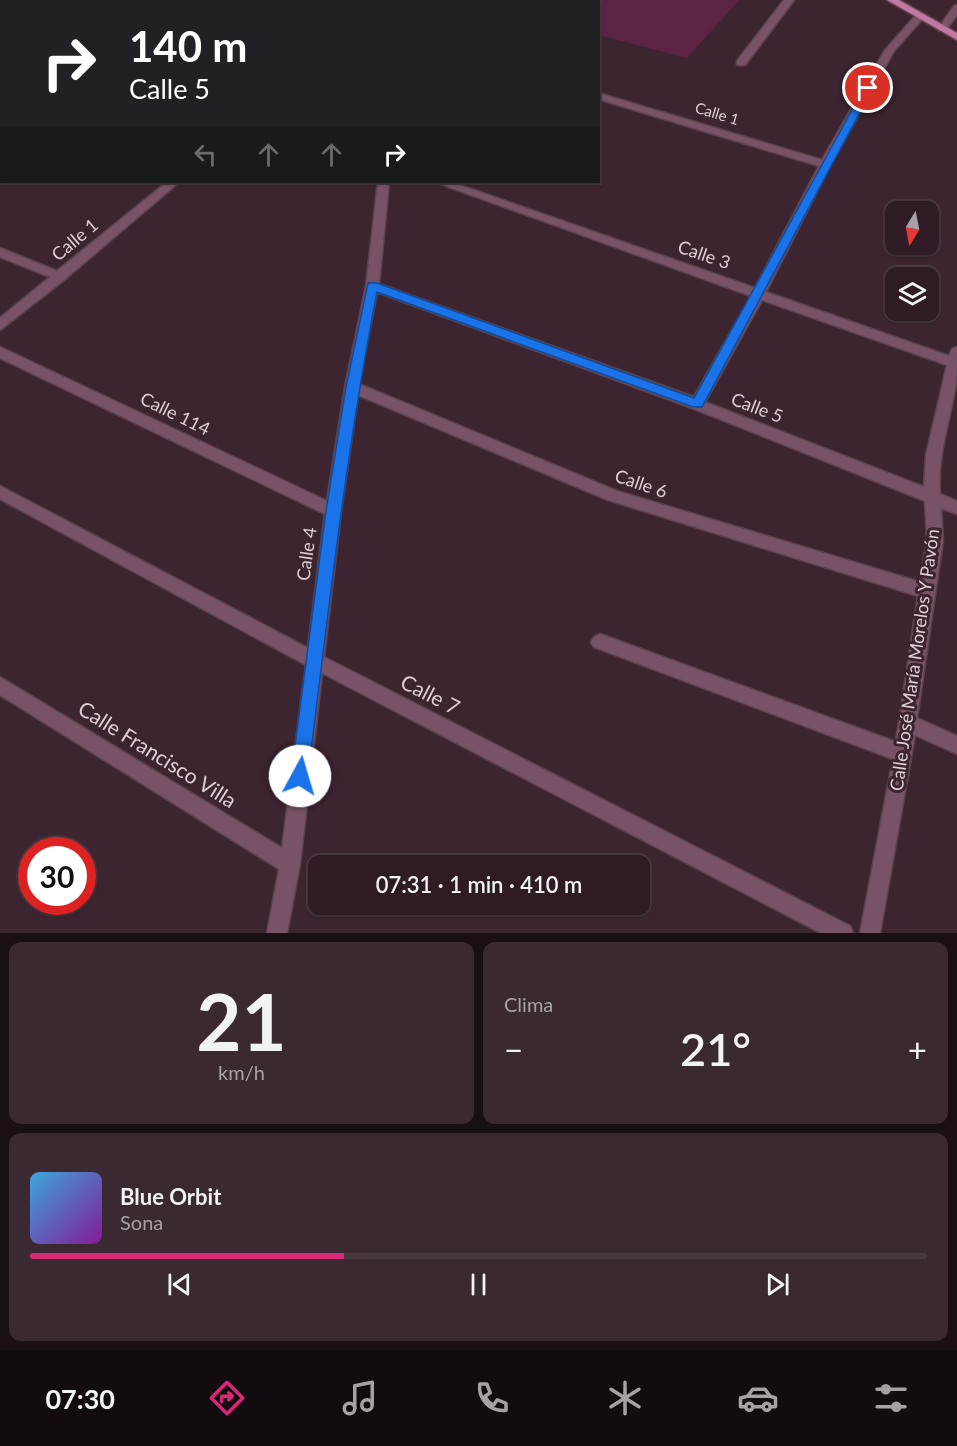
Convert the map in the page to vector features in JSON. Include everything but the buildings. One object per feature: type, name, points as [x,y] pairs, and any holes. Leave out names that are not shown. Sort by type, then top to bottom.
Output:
[{"type":"main road","points":[[892,0],[957,37]]},
{"type":"street","points":[[741,63],[789,0]]},
{"type":"street","points":[[942,29],[957,8]]},
{"type":"street","points":[[697,404],[759,293],[825,164],[890,50],[920,16]]},
{"type":"street","name":"Calle 1","points":[[600,97],[825,164]]},
{"type":"street","name":"Calle 1","points":[[0,325],[172,183]]},
{"type":"street","name":"Calle 4","points":[[277,933],[290,864],[313,660],[333,511],[352,387],[372,286],[384,183]]},
{"type":"street","name":"Calle 3","points":[[444,183],[759,293],[956,357]]},
{"type":"street","points":[[0,252],[60,277]]},
{"type":"street","name":"Calle 5","points":[[372,286],[697,404],[873,472],[957,508]]},
{"type":"street","name":"Calle 114","points":[[0,352],[333,511]]},
{"type":"street","name":"Calle José María Morelos Y Pavón","points":[[870,933],[903,754],[935,540],[933,455],[956,357]]},
{"type":"street","name":"Calle 6","points":[[352,387],[613,496],[926,591]]},
{"type":"street","name":"Calle 7","points":[[0,492],[313,660],[843,933]]},
{"type":"street","points":[[600,642],[903,754]]},
{"type":"street","name":"Calle Francisco Villa","points":[[0,685],[290,864]]},
{"type":"street","points":[[908,723],[957,745]]},
{"type":"shaded area","points":[[600,0],[739,0],[687,58],[600,35]]},
{"type":"route","points":[[300,776],[333,511],[352,387],[372,286],[697,404],[868,88]]}]
